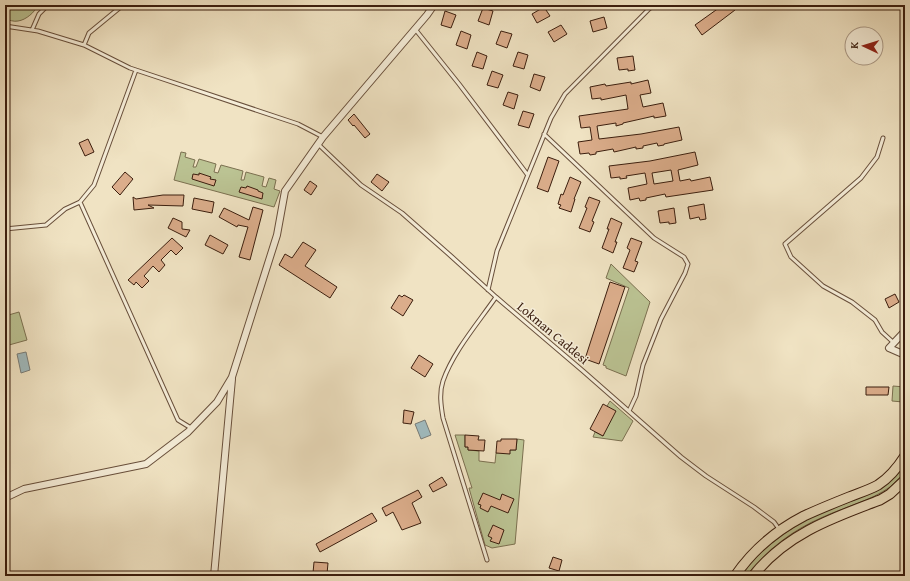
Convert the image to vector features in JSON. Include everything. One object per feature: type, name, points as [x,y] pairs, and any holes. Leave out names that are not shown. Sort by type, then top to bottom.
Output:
[{"type":"main road","points":[[735,576],[749,558],[781,530],[821,508],[878,485],[895,470],[905,456]]},
{"type":"main road","points":[[753,576],[769,558],[791,540],[813,527],[890,494],[905,480]]},
{"type":"street","points":[[214,576],[232,377],[277,235],[285,191],[323,137],[434,5]]},
{"type":"street","points":[[905,331],[891,346],[905,355]]},
{"type":"street","points":[[5,498],[24,489],[146,464],[192,429],[217,402],[232,377]]},
{"type":"lane","points":[[32,30],[38,14],[48,5]]},
{"type":"lane","points":[[84,45],[89,33],[123,5]]},
{"type":"lane","points":[[488,290],[497,251],[551,118],[566,94],[649,9],[655,5]]},
{"type":"lane","points":[[5,26],[32,30],[84,45],[136,70],[298,124],[323,137]]},
{"type":"lane","points":[[415,29],[528,174]]},
{"type":"lane","points":[[5,229],[46,225],[65,209],[80,202],[94,185],[136,70]]},
{"type":"lane","points":[[544,134],[654,238],[684,257],[688,264],[685,273],[661,319],[643,365],[636,396],[629,411]]},
{"type":"lane","points":[[883,138],[877,157],[861,178],[785,244],[791,257],[823,286],[852,302],[874,320],[891,346]]},
{"type":"lane","name":"Lokman Caddesi","points":[[318,144],[362,185],[402,213],[452,256],[496,298],[681,457],[706,476],[759,511],[774,522],[781,530]]},
{"type":"lane","points":[[80,202],[178,420],[192,429]]},
{"type":"lane","points":[[487,560],[443,418],[440,401],[443,382],[456,354],[496,298]]},
{"type":"green space","points":[[5,5],[38,5],[37,8],[27,17],[15,21],[5,19]]},
{"type":"green space","points":[[181,152],[186,153],[185,157],[195,160],[193,167],[196,167],[199,159],[216,164],[214,172],[218,173],[221,165],[243,171],[241,180],[244,180],[246,172],[264,177],[262,186],[266,187],[269,178],[276,180],[274,189],[280,191],[274,207],[174,180]]},
{"type":"green space","points":[[611,264],[650,302],[626,376],[606,368],[606,366],[603,365],[629,288],[606,278]]},
{"type":"green space","points":[[19,312],[27,340],[9,345],[5,329],[5,316]]},
{"type":"green space","points":[[893,386],[905,387],[905,400],[903,402],[892,401]]},
{"type":"green space","points":[[610,401],[633,421],[622,441],[593,437],[595,432],[603,436],[607,406]]},
{"type":"green space","points":[[455,435],[465,435],[465,447],[468,447],[468,450],[479,451],[479,461],[495,463],[496,453],[516,450],[517,439],[524,440],[515,544],[492,548],[485,545],[469,488],[472,488]]},
{"type":"green space","points":[[905,464],[905,472],[890,487],[857,504],[823,517],[801,528],[771,549],[746,576],[741,576],[766,548],[786,532],[808,519],[877,489],[897,474]]},
{"type":"water","points":[[26,352],[30,370],[21,373],[17,354]]},
{"type":"water","points":[[425,420],[431,435],[421,439],[415,424]]},
{"type":"building","points":[[723,5],[732,5],[735,10],[702,35],[695,25]]},
{"type":"building","points":[[544,7],[550,16],[537,23],[532,14]]},
{"type":"building","points":[[483,8],[493,11],[489,25],[478,21]]},
{"type":"building","points":[[445,11],[456,15],[451,28],[441,25]]},
{"type":"building","points":[[604,17],[607,28],[593,32],[590,21]]},
{"type":"building","points":[[561,25],[567,34],[554,42],[548,32]]},
{"type":"building","points":[[461,31],[471,35],[467,49],[456,45]]},
{"type":"building","points":[[501,31],[512,34],[507,48],[496,44]]},
{"type":"building","points":[[477,52],[487,56],[483,69],[472,66]]},
{"type":"building","points":[[518,52],[528,55],[524,69],[513,66]]},
{"type":"building","points":[[633,56],[635,70],[619,70],[617,58]]},
{"type":"building","points":[[492,71],[503,75],[498,88],[487,85]]},
{"type":"building","points":[[534,74],[545,77],[540,91],[530,87]]},
{"type":"building","points":[[648,80],[651,93],[640,95],[643,107],[663,103],[666,116],[654,118],[654,116],[616,126],[616,123],[597,126],[599,139],[641,134],[679,127],[682,140],[658,146],[657,143],[636,149],[636,147],[614,152],[613,149],[596,152],[596,154],[590,155],[589,153],[580,154],[578,142],[592,140],[590,127],[581,128],[579,116],[628,109],[626,95],[601,100],[601,98],[592,99],[590,87],[631,82],[631,84]]},
{"type":"building","points":[[508,92],[518,95],[514,109],[503,105]]},
{"type":"building","points":[[523,111],[534,114],[529,128],[518,125]]},
{"type":"building","points":[[354,114],[370,134],[365,138],[348,120]]},
{"type":"building","points":[[88,139],[94,152],[85,156],[79,143]]},
{"type":"building","points":[[695,152],[698,165],[678,170],[680,181],[690,179],[691,181],[710,177],[713,190],[666,197],[665,194],[646,198],[646,200],[640,201],[639,198],[630,200],[628,188],[647,184],[645,173],[626,176],[627,178],[611,178],[609,166],[650,161]],"holes":[[[671,170],[673,181],[654,184],[652,173]]]},
{"type":"building","points":[[548,157],[559,161],[548,192],[537,188]]},
{"type":"building","points":[[125,172],[133,179],[120,195],[112,187]]},
{"type":"building","points":[[199,173],[211,177],[210,179],[216,180],[214,186],[192,179],[193,174],[199,175]]},
{"type":"building","points":[[377,174],[389,182],[382,191],[371,182]]},
{"type":"building","points":[[570,177],[581,182],[574,199],[571,212],[559,208],[561,205],[558,204],[561,194],[563,195]]},
{"type":"building","points":[[310,181],[317,186],[311,195],[304,190]]},
{"type":"building","points":[[247,186],[263,193],[262,199],[239,192],[241,187],[246,188]]},
{"type":"building","points":[[163,195],[184,195],[183,206],[148,205],[154,208],[134,210],[133,197],[136,199]]},
{"type":"building","points":[[589,197],[600,201],[592,221],[594,222],[590,232],[579,228],[587,208],[585,207]]},
{"type":"building","points":[[194,198],[214,202],[212,213],[192,209]]},
{"type":"building","points":[[704,204],[706,219],[700,220],[699,217],[690,219],[688,207]]},
{"type":"building","points":[[253,207],[263,210],[250,260],[239,257],[248,227],[238,225],[237,227],[219,217],[224,208],[249,220]]},
{"type":"building","points":[[674,208],[676,223],[660,223],[658,211]]},
{"type":"building","points":[[173,218],[182,222],[182,229],[190,230],[186,237],[168,228]]},
{"type":"building","points":[[611,218],[622,223],[615,242],[617,242],[613,253],[602,248],[609,229],[607,229]]},
{"type":"building","points":[[210,235],[228,245],[223,254],[205,245]]},
{"type":"building","points":[[172,238],[183,248],[176,255],[171,250],[161,260],[165,265],[159,272],[153,266],[144,276],[149,281],[142,288],[136,282],[134,285],[128,280]]},
{"type":"building","points":[[631,238],[642,242],[635,261],[638,262],[634,272],[623,268],[630,250],[627,248]]},
{"type":"building","points":[[303,242],[316,250],[305,266],[337,287],[330,298],[279,265],[285,254],[292,258]]},
{"type":"building","points":[[610,282],[625,287],[599,364],[585,359]]},
{"type":"building","points":[[895,294],[899,302],[889,308],[885,299]]},
{"type":"building","points":[[399,295],[402,297],[404,295],[413,300],[403,316],[391,308]]},
{"type":"building","points":[[419,355],[433,364],[425,377],[411,368]]},
{"type":"building","points":[[866,387],[889,387],[888,395],[866,395]]},
{"type":"building","points":[[603,404],[616,411],[603,436],[590,429]]},
{"type":"building","points":[[404,410],[414,412],[411,424],[403,423]]},
{"type":"building","points":[[465,435],[479,436],[478,440],[485,440],[484,451],[468,450],[468,447],[465,447]]},
{"type":"building","points":[[501,439],[517,439],[516,450],[510,450],[510,454],[496,453],[497,441],[501,441]]},
{"type":"building","points":[[442,477],[447,485],[433,492],[429,485]]},
{"type":"building","points":[[418,490],[422,497],[412,503],[421,523],[402,530],[393,512],[386,516],[382,508]]},
{"type":"building","points":[[483,493],[500,500],[502,494],[514,499],[508,513],[491,506],[488,512],[480,508],[481,505],[478,504]]},
{"type":"building","points":[[372,513],[377,521],[320,552],[316,544]]},
{"type":"building","points":[[493,525],[504,530],[499,544],[490,541],[492,538],[488,536]]},
{"type":"building","points":[[553,557],[562,560],[559,571],[549,568]]},
{"type":"building","points":[[314,562],[328,563],[327,574],[313,573]]}]
